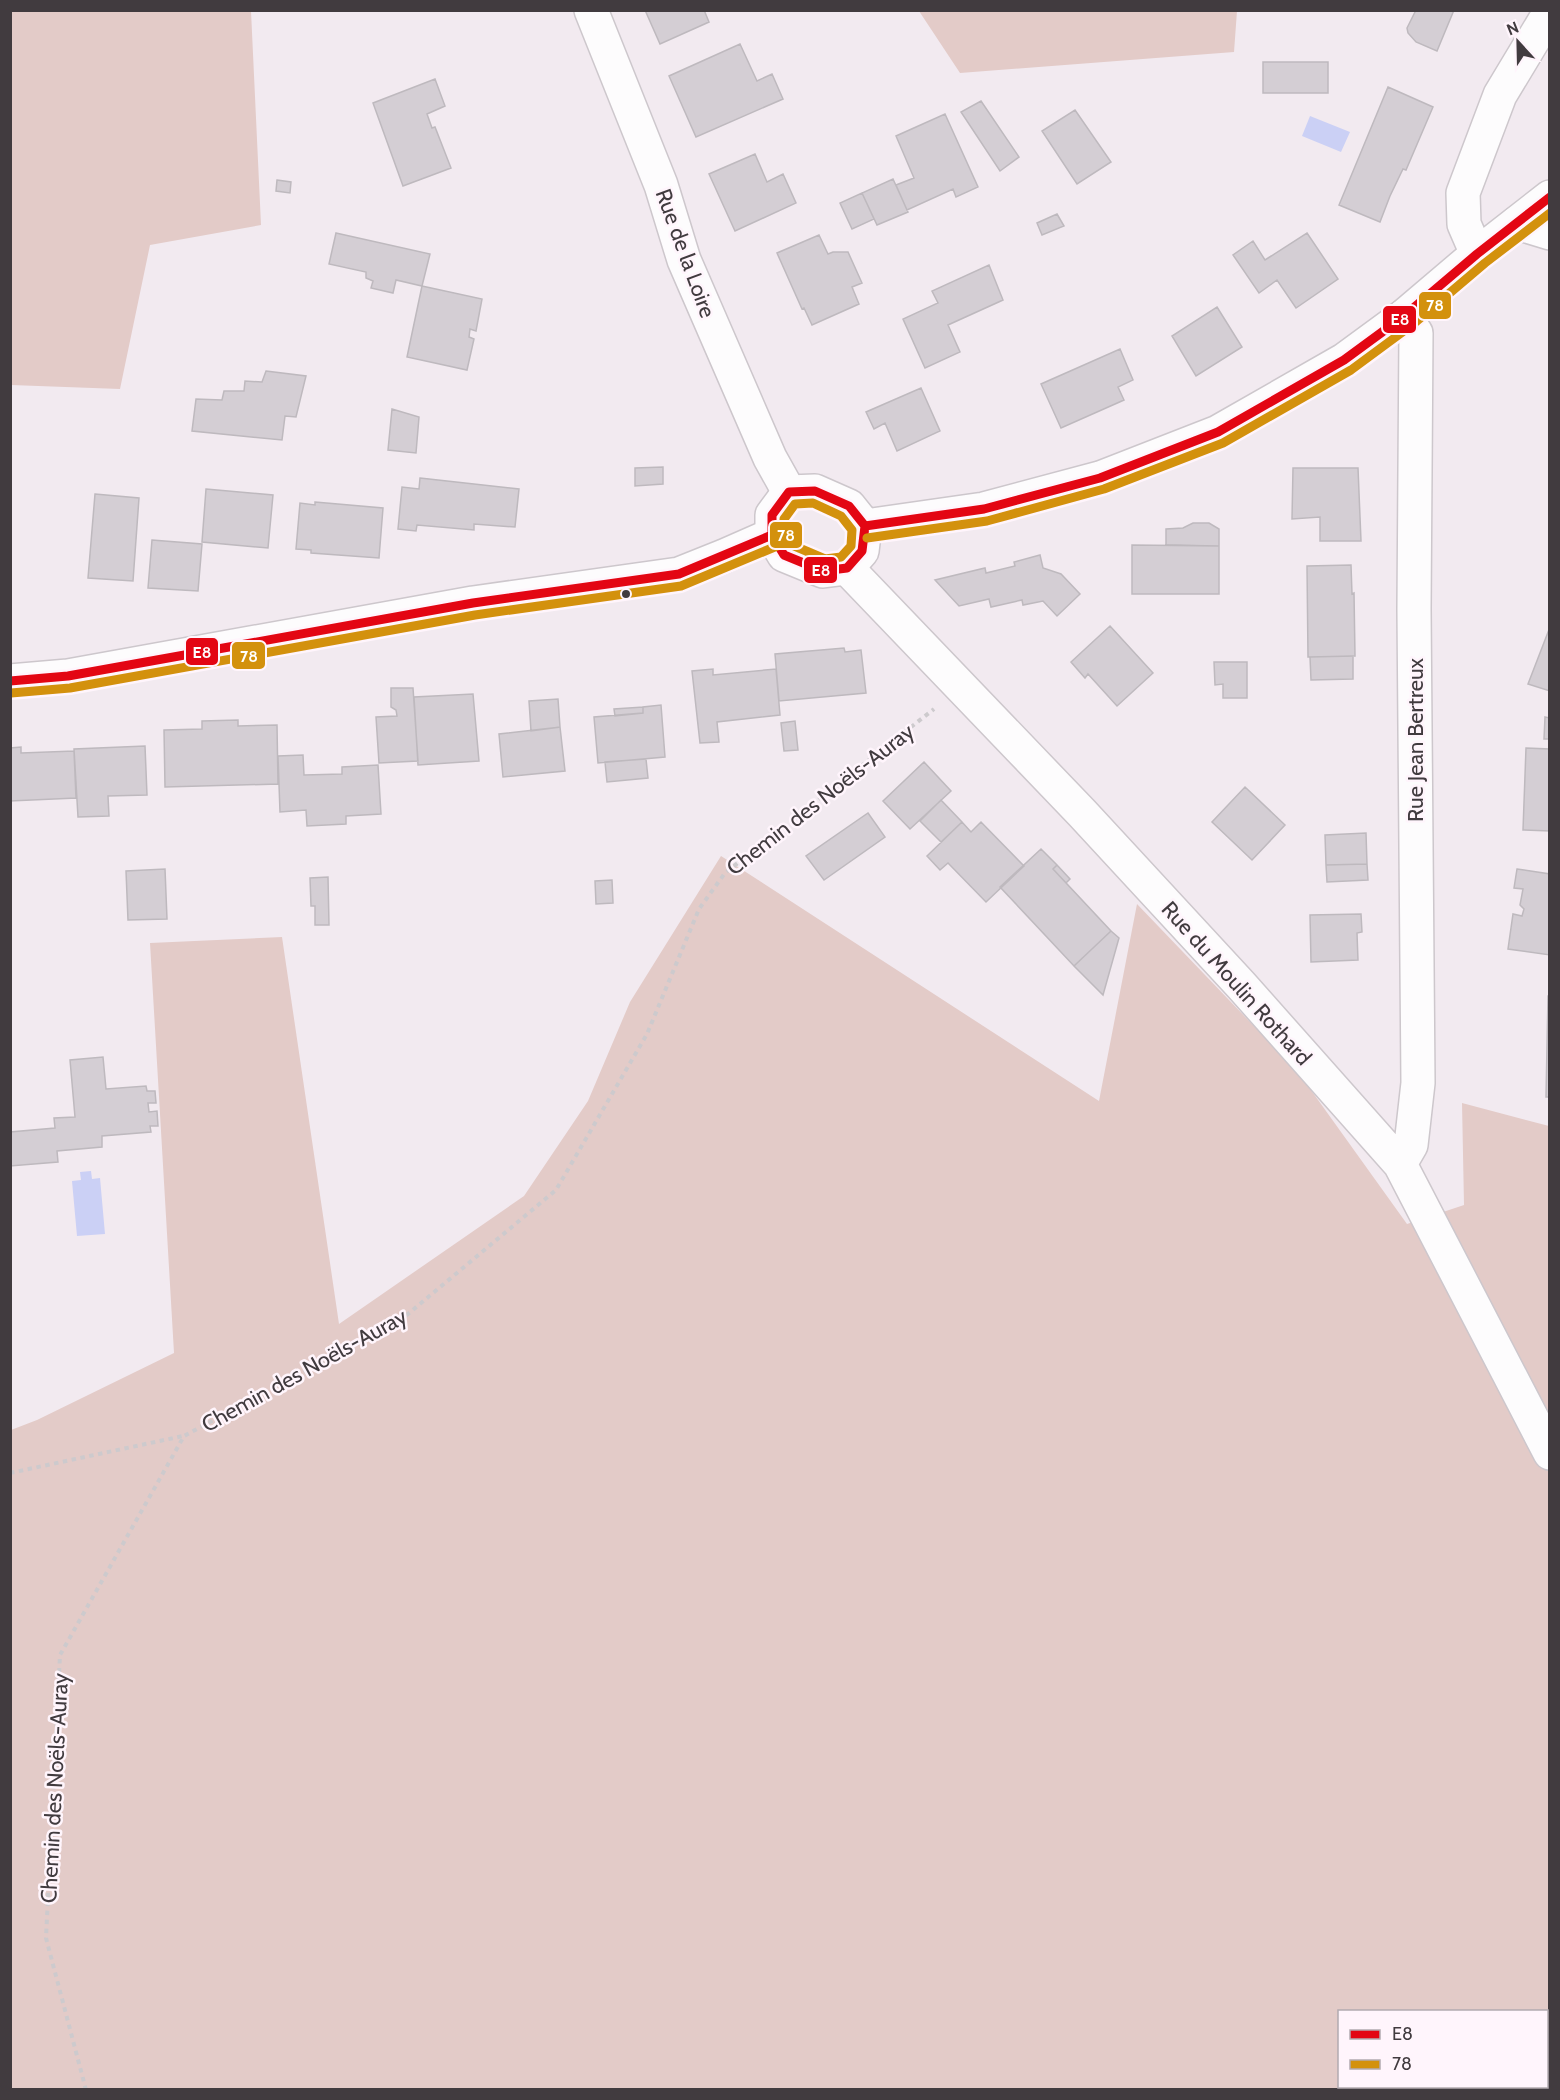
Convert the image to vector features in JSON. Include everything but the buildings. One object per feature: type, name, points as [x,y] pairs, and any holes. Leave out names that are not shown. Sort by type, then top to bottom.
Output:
[{"type":"street","name":"Rue de la Loire","points":[[591,10],[658,176],[684,260],[770,458],[789,492]]},
{"type":"street","points":[[1477,254],[1464,224],[1462,193],[1500,95],[1550,12]]},
{"type":"street","points":[[865,526],[984,509],[1111,474],[1218,432],[1344,360],[1404,316],[1477,254],[1550,197]]},
{"type":"street","points":[[1517,222],[1550,233]]},
{"type":"street","name":"Rue Jean Bertreux","points":[[1400,1164],[1411,1145],[1418,1083],[1414,609],[1416,333],[1404,316]]},
{"type":"street","points":[[789,492],[815,492],[849,506],[865,526],[862,551],[847,568],[823,571],[784,555],[772,534],[772,515],[789,492]]},
{"type":"street","points":[[10,681],[68,675],[473,603],[679,574],[772,534]]},
{"type":"street","name":"Rue du Moulin Rothard","points":[[847,568],[1233,976],[1400,1164],[1550,1453]]},
{"type":"path","name":"Chemin des Noëls-Auray","points":[[86,2090],[46,1938],[60,1655],[184,1436],[402,1319],[556,1190],[647,1034],[699,909],[724,873],[962,687]]},
{"type":"path","points":[[10,1473],[184,1436]]},
{"type":"shaded area","points":[[11,10],[251,11],[261,225],[150,245],[120,389],[11,385]]},
{"type":"shaded area","points":[[919,11],[1237,11],[1234,52],[960,73]]},
{"type":"shaded area","points":[[721,856],[1099,1101],[1137,904],[1298,1072],[1407,1224],[1464,1205],[1462,1103],[1549,1126],[1549,2089],[11,2090],[11,1430],[37,1420],[174,1353],[150,943],[282,937],[339,1324],[524,1196],[588,1101],[630,1002]]},
{"type":"water","points":[[1310,116],[1350,132],[1341,152],[1302,136]]},
{"type":"water","points":[[91,1171],[92,1179],[100,1178],[105,1234],[77,1236],[72,1181],[81,1180],[80,1172]]},
{"type":"transit line","name":"E8","points":[[865,526],[984,509],[1100,478],[1218,432],[1344,360],[1404,316],[1477,254],[1550,197]]},
{"type":"transit line","name":"78","points":[[867,538],[987,521],[1104,489],[1223,443],[1351,370],[1412,325],[1485,263],[1550,213]]},
{"type":"transit line","name":"E8","points":[[815,491],[849,506],[865,526],[862,551],[847,568],[823,571],[784,555],[772,535],[772,515],[789,492],[815,491]]},
{"type":"transit line","name":"78","points":[[813,503],[841,516],[852,530],[851,546],[841,557],[825,559],[792,545],[784,532],[784,519],[795,504],[813,503]]},
{"type":"transit line","name":"E8","points":[[10,681],[68,676],[473,603],[679,574],[772,535]]},
{"type":"transit line","name":"78","points":[[11,693],[70,688],[475,615],[681,586],[777,546]]}]
